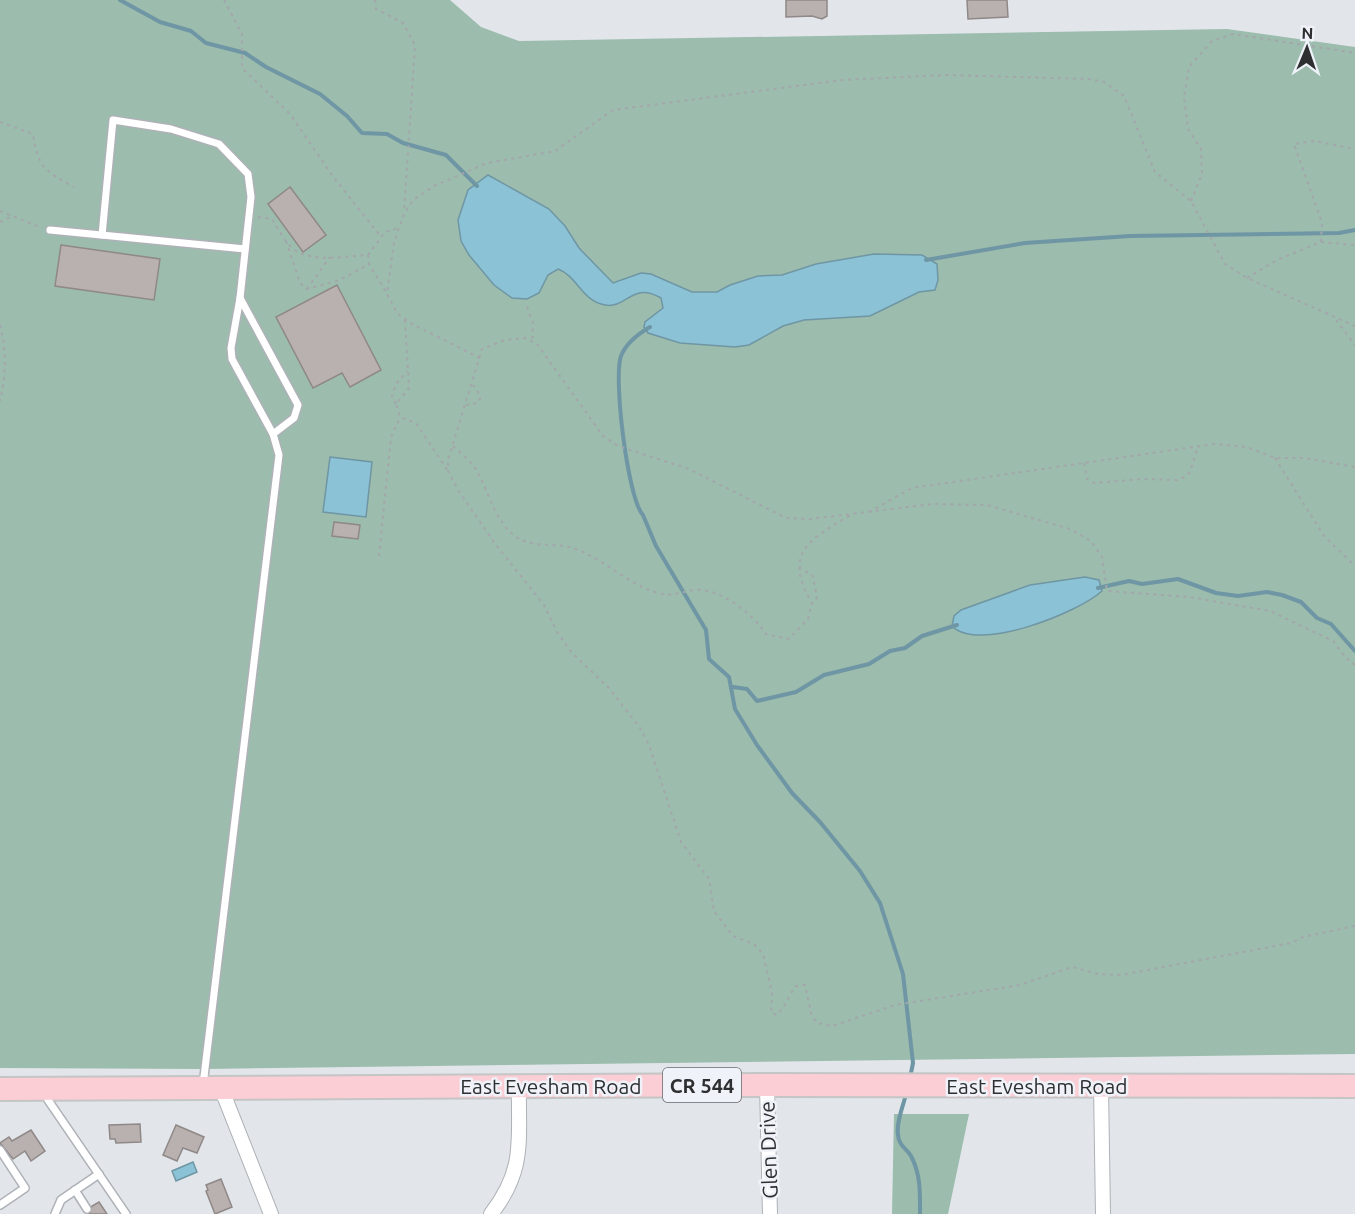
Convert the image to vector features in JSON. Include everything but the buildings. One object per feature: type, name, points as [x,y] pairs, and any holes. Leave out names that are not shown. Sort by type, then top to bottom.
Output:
[{"type":"main road","name":"East Evesham Road","points":[[0,1089],[767,1085],[1355,1086]]},
{"type":"street","name":"Glen Drive","points":[[767,1085],[770,1214]]},
{"type":"street","points":[[1101,1086],[1103,1214]]},
{"type":"street","points":[[491,1214],[507,1194],[515,1176],[519,1087]]},
{"type":"street","points":[[212,1088],[271,1214]]},
{"type":"lane","points":[[102,235],[113,120],[171,129],[219,144],[248,174],[251,197],[240,298],[231,348],[232,359],[273,434],[279,455],[212,1088]]},
{"type":"lane","points":[[50,231],[245,249]]},
{"type":"lane","points":[[240,298],[298,405],[294,418],[273,434]]},
{"type":"lane","points":[[49,1089],[48,1100],[126,1214]]},
{"type":"lane","points":[[0,1150],[25,1188],[0,1205]]},
{"type":"lane","points":[[55,1214],[61,1200],[99,1174]]},
{"type":"lane","points":[[75,1190],[87,1209]]},
{"type":"path","points":[[224,0],[242,34],[242,68],[290,114],[332,175],[381,237]]},
{"type":"path","points":[[375,0],[376,9],[403,23],[415,45],[404,214]]},
{"type":"path","points":[[1191,201],[1202,174],[1201,149],[1188,129],[1184,97],[1189,67],[1212,42],[1233,34],[1355,53]]},
{"type":"path","points":[[387,294],[394,242],[404,214],[413,200],[434,186],[487,163],[555,151],[613,110],[842,81],[946,75],[1089,79],[1104,82],[1124,96],[1155,172],[1191,201],[1225,264],[1247,278],[1355,326]]},
{"type":"path","points":[[0,122],[33,134],[39,162],[48,173],[74,187]]},
{"type":"path","points":[[1321,241],[1322,224],[1294,144],[1314,141],[1355,149]]},
{"type":"path","points":[[0,211],[50,231]]},
{"type":"path","points":[[0,222],[13,216]]},
{"type":"path","points":[[249,216],[272,219],[291,247],[306,255],[330,257],[368,255]]},
{"type":"path","points":[[399,228],[385,232],[368,255],[369,264],[397,313],[405,320],[480,358]]},
{"type":"path","points":[[285,238],[300,283],[307,290]]},
{"type":"path","points":[[1247,278],[1277,260],[1321,241],[1355,245]]},
{"type":"path","points":[[307,290],[330,257]]},
{"type":"path","points":[[307,290],[340,280],[369,264]]},
{"type":"path","points":[[527,307],[533,323],[532,342]]},
{"type":"path","points":[[1334,318],[1355,345]]},
{"type":"path","points":[[396,404],[409,388],[405,320]]},
{"type":"path","points":[[0,325],[6,348],[5,382],[0,401]]},
{"type":"path","points":[[448,471],[453,446],[483,349],[505,340],[525,338],[546,354],[587,417],[603,436],[618,446],[689,469],[786,518],[810,519],[933,504],[987,505],[1070,529],[1091,541],[1099,549],[1107,591],[1189,597],[1270,611],[1333,641],[1355,665]]},
{"type":"path","points":[[379,556],[391,437],[400,417],[392,396],[396,384],[407,371]]},
{"type":"path","points":[[466,405],[478,402],[480,399],[477,388],[472,385]]},
{"type":"path","points":[[400,417],[416,423],[496,545],[544,605],[557,632],[572,652],[609,688],[640,728],[650,745],[681,842],[709,879],[714,911],[733,936],[754,944],[763,954],[772,993],[771,1012],[776,1015],[781,1012],[789,994],[796,986],[805,985],[812,1017],[818,1023],[832,1026],[895,1005],[1020,985],[1072,967],[1098,974],[1121,975],[1291,943],[1303,937],[1355,926]]},
{"type":"path","points":[[868,513],[912,489],[1214,444],[1247,447],[1275,458],[1305,458],[1355,467]]},
{"type":"path","points":[[453,446],[477,471],[502,522],[515,536],[539,546],[573,548],[634,583],[659,594],[676,595],[696,590],[712,592],[758,621],[766,634],[789,639],[808,619],[812,603],[817,598],[813,576],[798,567]]},
{"type":"path","points":[[1084,463],[1087,479],[1094,483],[1143,479],[1177,480],[1190,472],[1198,447]]},
{"type":"path","points":[[1275,458],[1324,536],[1355,566]]},
{"type":"path","points":[[812,603],[803,589],[798,567],[803,549],[816,535],[853,514]]},
{"type":"green space","points":[[0,0],[450,0],[481,27],[519,41],[1227,29],[1355,47],[1355,1054],[205,1069],[0,1068]]},
{"type":"green space","points":[[894,1114],[969,1114],[948,1214],[892,1214]]},
{"type":"water","points":[[488,175],[549,209],[565,226],[579,248],[613,283],[641,273],[651,274],[692,292],[717,292],[758,276],[782,275],[816,264],[874,254],[922,255],[937,264],[938,280],[935,290],[919,292],[870,316],[804,320],[783,326],[749,345],[735,347],[680,343],[648,333],[644,327],[645,322],[663,308],[661,298],[651,294],[643,292],[636,294],[613,305],[597,303],[585,294],[565,272],[558,269],[548,275],[539,293],[527,299],[512,298],[494,285],[469,255],[461,241],[458,220],[468,190]]},
{"type":"water","points":[[330,457],[372,462],[366,517],[323,512]]},
{"type":"water","points":[[1085,577],[1099,580],[1102,591],[1072,610],[1051,619],[1004,633],[983,635],[965,633],[952,626],[954,616],[961,610],[1030,585]]},
{"type":"water","points":[[193,1162],[197,1172],[176,1181],[172,1171]]},
{"type":"waterway","points":[[120,0],[160,22],[191,31],[206,43],[245,53],[266,67],[320,94],[347,116],[362,133],[387,134],[403,143],[446,155],[477,186]]},
{"type":"waterway","points":[[926,260],[1025,243],[1130,236],[1339,233],[1355,230]]},
{"type":"waterway","points":[[650,327],[626,347],[621,356],[619,369],[623,438],[637,505],[656,546],[706,630],[709,659],[729,677],[735,709],[757,745],[792,793],[820,822],[860,871],[880,903],[903,974],[913,1063],[910,1078]]},
{"type":"waterway","points":[[1098,588],[1129,581],[1142,584],[1178,579],[1216,593],[1238,596],[1267,592],[1282,595],[1301,602],[1317,618],[1331,624],[1355,651]]},
{"type":"waterway","points":[[733,687],[747,689],[757,701],[796,692],[824,675],[869,664],[890,651],[905,648],[922,636],[957,625]]},
{"type":"waterway","points":[[906,1094],[899,1120],[898,1135],[900,1142],[912,1158],[917,1172],[920,1214]]}]
